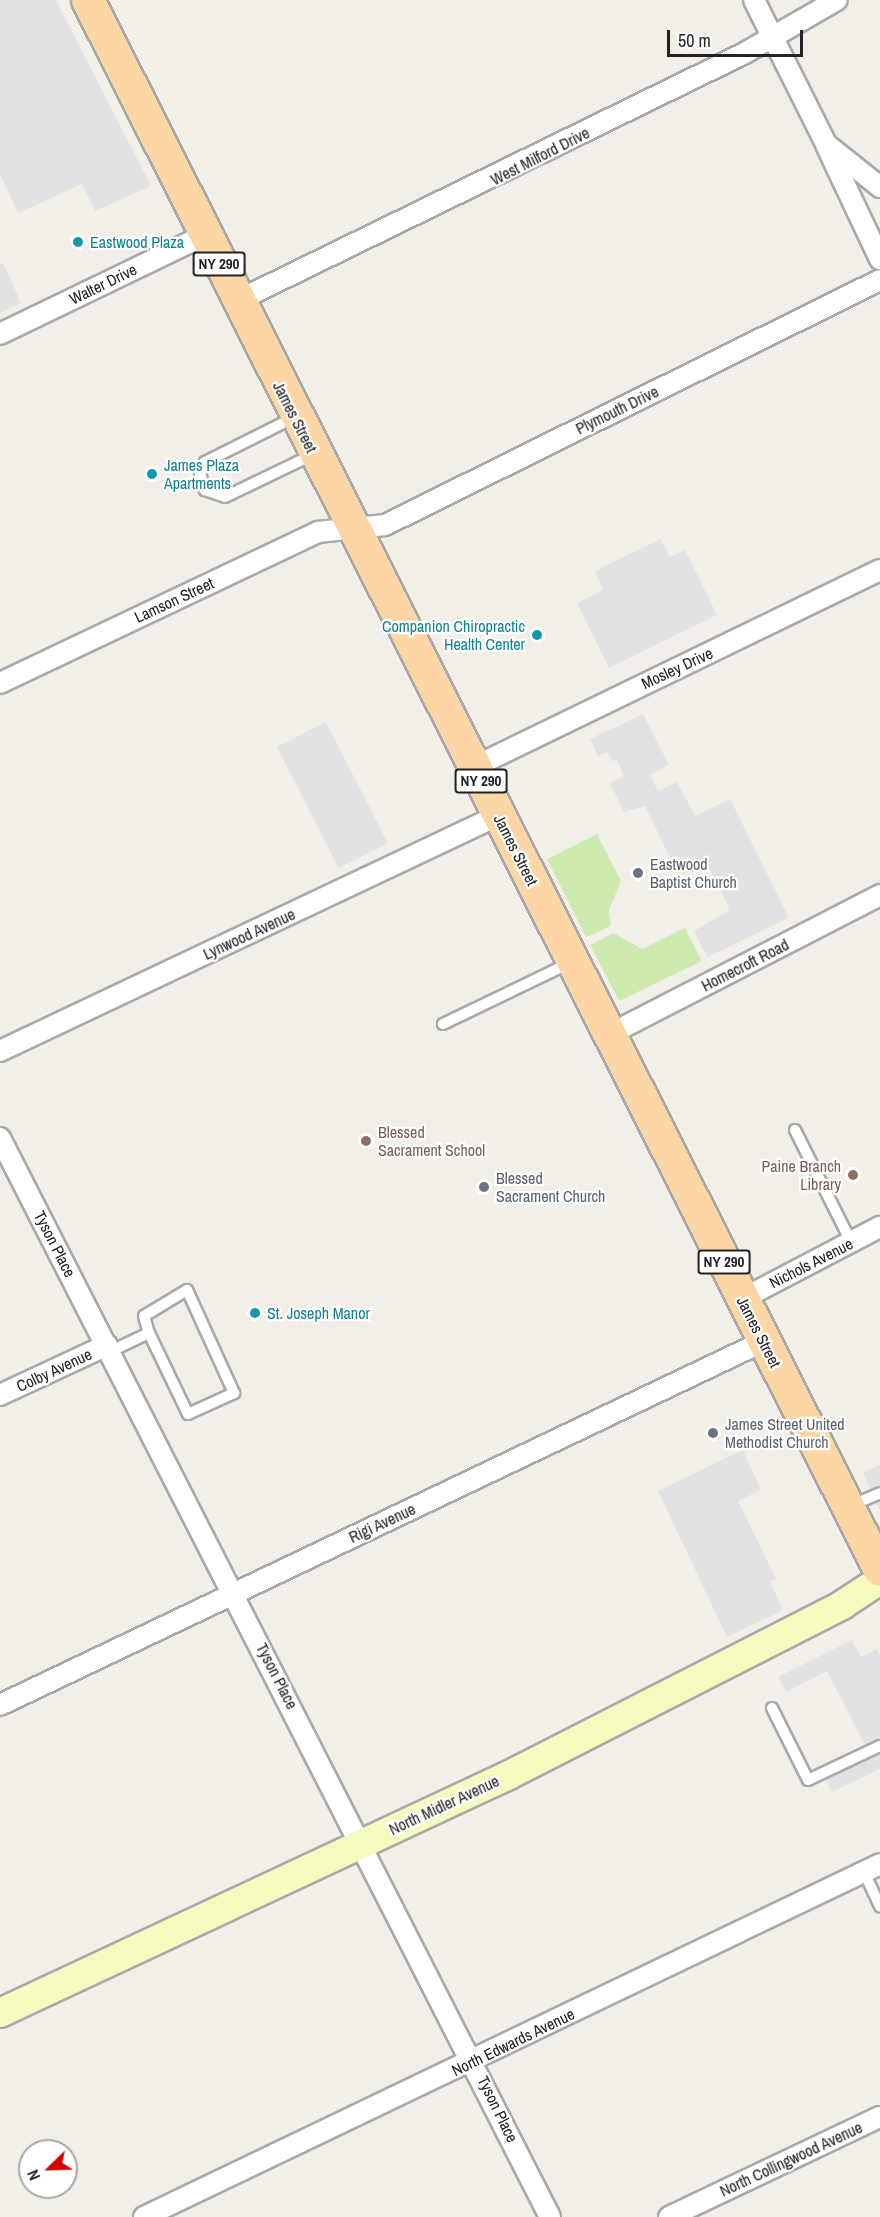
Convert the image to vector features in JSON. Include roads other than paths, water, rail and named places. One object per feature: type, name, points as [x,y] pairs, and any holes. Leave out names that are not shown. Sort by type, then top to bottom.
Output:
[{"type":"main road","name":"James Street","points":[[88,0],[351,528],[499,815],[880,1570]]},
{"type":"main road","name":"North Midler Avenue","points":[[0,2013],[529,1764],[880,1580]]},
{"type":"street","points":[[754,0],[880,259]]},
{"type":"street","name":"West Milford Drive","points":[[237,301],[774,39],[837,0]]},
{"type":"street","points":[[826,144],[880,187]]},
{"type":"street","name":"Walter Drive","points":[[0,333],[205,235]]},
{"type":"street","name":"Plymouth Drive","points":[[351,528],[385,525],[880,280]]},
{"type":"street","name":"Lamson Street","points":[[0,683],[318,532],[351,528]]},
{"type":"street","name":"Mosley Drive","points":[[474,767],[880,570]]},
{"type":"street","name":"Lynwood Avenue","points":[[0,1052],[499,815]]},
{"type":"street","name":"Homecroft Road","points":[[610,1034],[880,895]]},
{"type":"street","name":"Tyson Place","points":[[0,1138],[474,2060],[550,2217]]},
{"type":"street","name":"Nichols Avenue","points":[[742,1299],[880,1227]]},
{"type":"street","name":"Rigi Avenue","points":[[0,1706],[764,1341]]},
{"type":"street","name":"Colby Avenue","points":[[0,1395],[109,1348]]},
{"type":"street","name":"North Edwards Avenue","points":[[144,2217],[872,1868]]},
{"type":"street","name":"North Collingwood Avenue","points":[[669,2217],[880,2117]]},
{"type":"lane","points":[[296,417],[205,462],[200,473],[205,490],[220,499],[314,454]]},
{"type":"lane","points":[[443,1024],[573,961]]},
{"type":"lane","points":[[795,1130],[851,1242]]},
{"type":"lane","points":[[187,1290],[234,1393],[188,1414],[149,1333],[144,1317],[153,1306],[187,1290]]},
{"type":"lane","points":[[109,1348],[149,1333]]},
{"type":"lane","points":[[848,1508],[880,1493]]},
{"type":"lane","points":[[772,1708],[808,1780],[880,1746]]},
{"type":"lane","points":[[872,1868],[880,1907]]},
{"type":"place","name":"Eastwood Plaza","points":[[78,242]]},
{"type":"place","name":"James Plaza Apartments","points":[[152,474]]},
{"type":"place","name":"Companion Chiropractic Health Center","points":[[537,635]]},
{"type":"place","name":"Eastwood Baptist Church","points":[[638,873]]},
{"type":"place","name":"Blessed Sacrament School","points":[[366,1141]]},
{"type":"place","name":"Paine Branch Library","points":[[853,1175]]},
{"type":"place","name":"Blessed Sacrament Church","points":[[484,1187]]},
{"type":"place","name":"St. Joseph Manor","points":[[255,1313]]},
{"type":"place","name":"James Street United Methodist Church","points":[[713,1433]]}]
